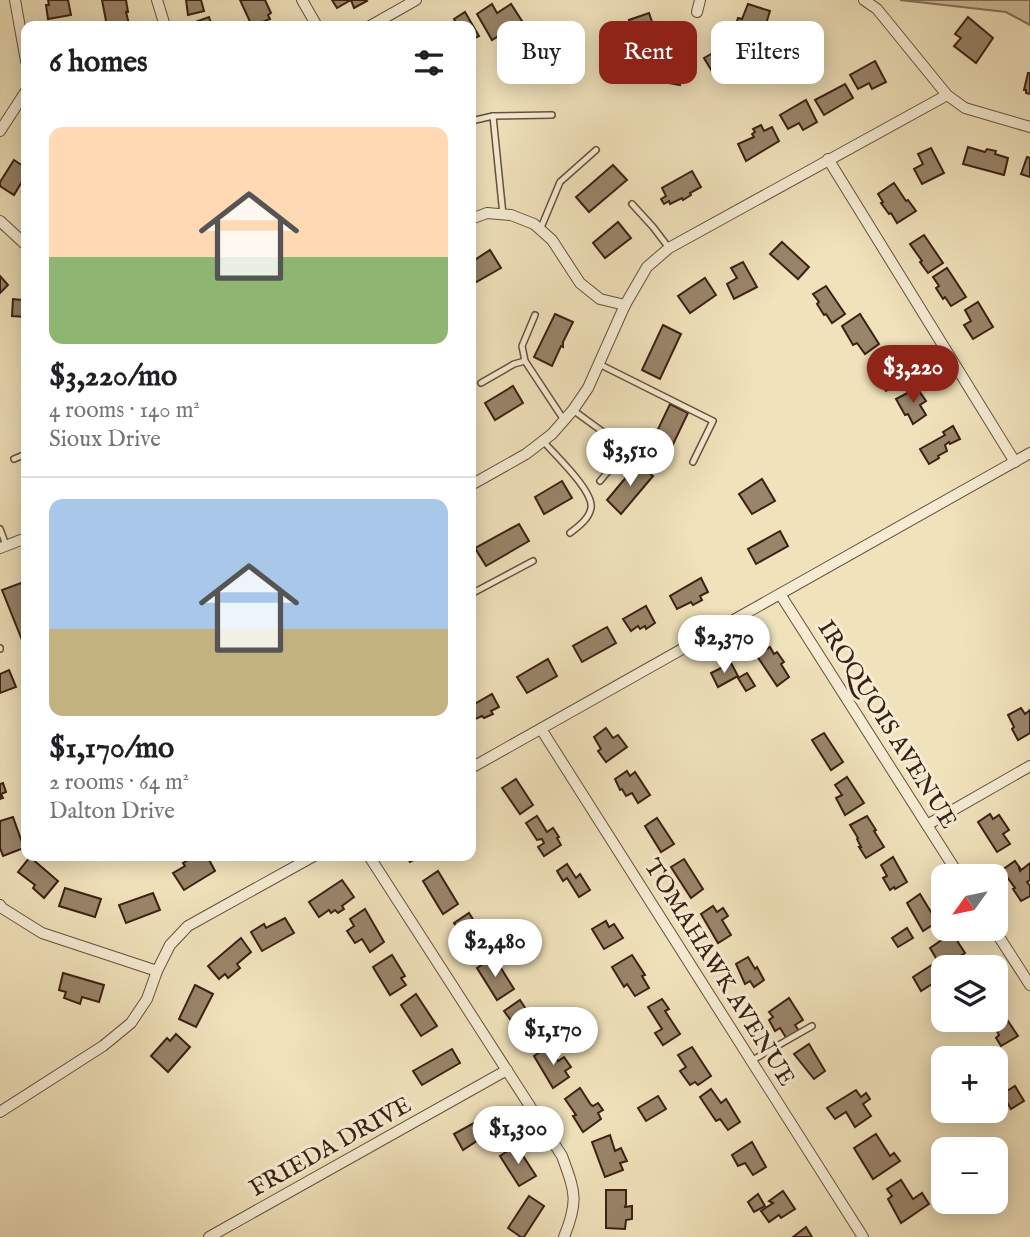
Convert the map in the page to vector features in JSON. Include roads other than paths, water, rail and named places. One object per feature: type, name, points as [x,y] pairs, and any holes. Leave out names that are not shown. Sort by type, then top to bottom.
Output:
[{"type":"street","points":[[15,0],[21,33]]},
{"type":"street","points":[[157,0],[163,21]]},
{"type":"street","points":[[302,0],[314,21]]},
{"type":"street","points":[[379,21],[416,0]]},
{"type":"street","points":[[697,12],[700,0]]},
{"type":"street","points":[[864,0],[877,9],[947,95],[965,108],[1030,128]]},
{"type":"street","points":[[476,482],[526,454],[552,434],[573,410],[588,388],[625,305],[647,267],[669,248],[947,95]]},
{"type":"street","points":[[0,131],[21,99]]},
{"type":"street","points":[[828,159],[1015,462]]},
{"type":"street","points":[[476,217],[487,213],[512,215],[534,224],[552,240],[580,283],[600,299],[625,305]]},
{"type":"street","points":[[0,220],[21,240]]},
{"type":"street","points":[[476,765],[1030,453]]},
{"type":"street","points":[[3,547],[21,540]]},
{"type":"street","name":"IROQUOIS AVENUE","points":[[780,594],[952,864]]},
{"type":"street","name":"TOMAHAWK AVENUE","points":[[541,729],[863,1237]]},
{"type":"street","points":[[927,825],[1030,766]]},
{"type":"street","points":[[0,1112],[103,1046],[131,1023],[147,999],[170,945],[188,926],[305,861]]},
{"type":"street","points":[[372,861],[562,1156],[574,1187],[574,1213],[564,1237]]},
{"type":"street","points":[[0,905],[42,933],[158,971]]},
{"type":"street","points":[[1002,942],[1030,985]]},
{"type":"street","name":"FRIEDA DRIVE","points":[[209,1237],[507,1070]]},
{"type":"lane","points":[[476,120],[493,116],[551,115]]},
{"type":"lane","points":[[493,116],[503,215]]},
{"type":"lane","points":[[540,230],[561,182],[596,149]]},
{"type":"lane","points":[[632,204],[669,248]]},
{"type":"lane","points":[[535,315],[522,346],[525,361],[564,420]]},
{"type":"lane","points":[[481,383],[514,363],[525,361]]},
{"type":"lane","points":[[598,363],[713,421],[693,462]]},
{"type":"lane","points":[[573,410],[618,443],[623,454],[600,481]]},
{"type":"lane","points":[[543,441],[581,484],[592,506],[588,517],[570,533]]},
{"type":"lane","points":[[14,459],[21,456]]},
{"type":"lane","points":[[0,529],[3,547]]},
{"type":"lane","points":[[476,591],[533,561]]},
{"type":"lane","points":[[751,1061],[812,1026]]}]
